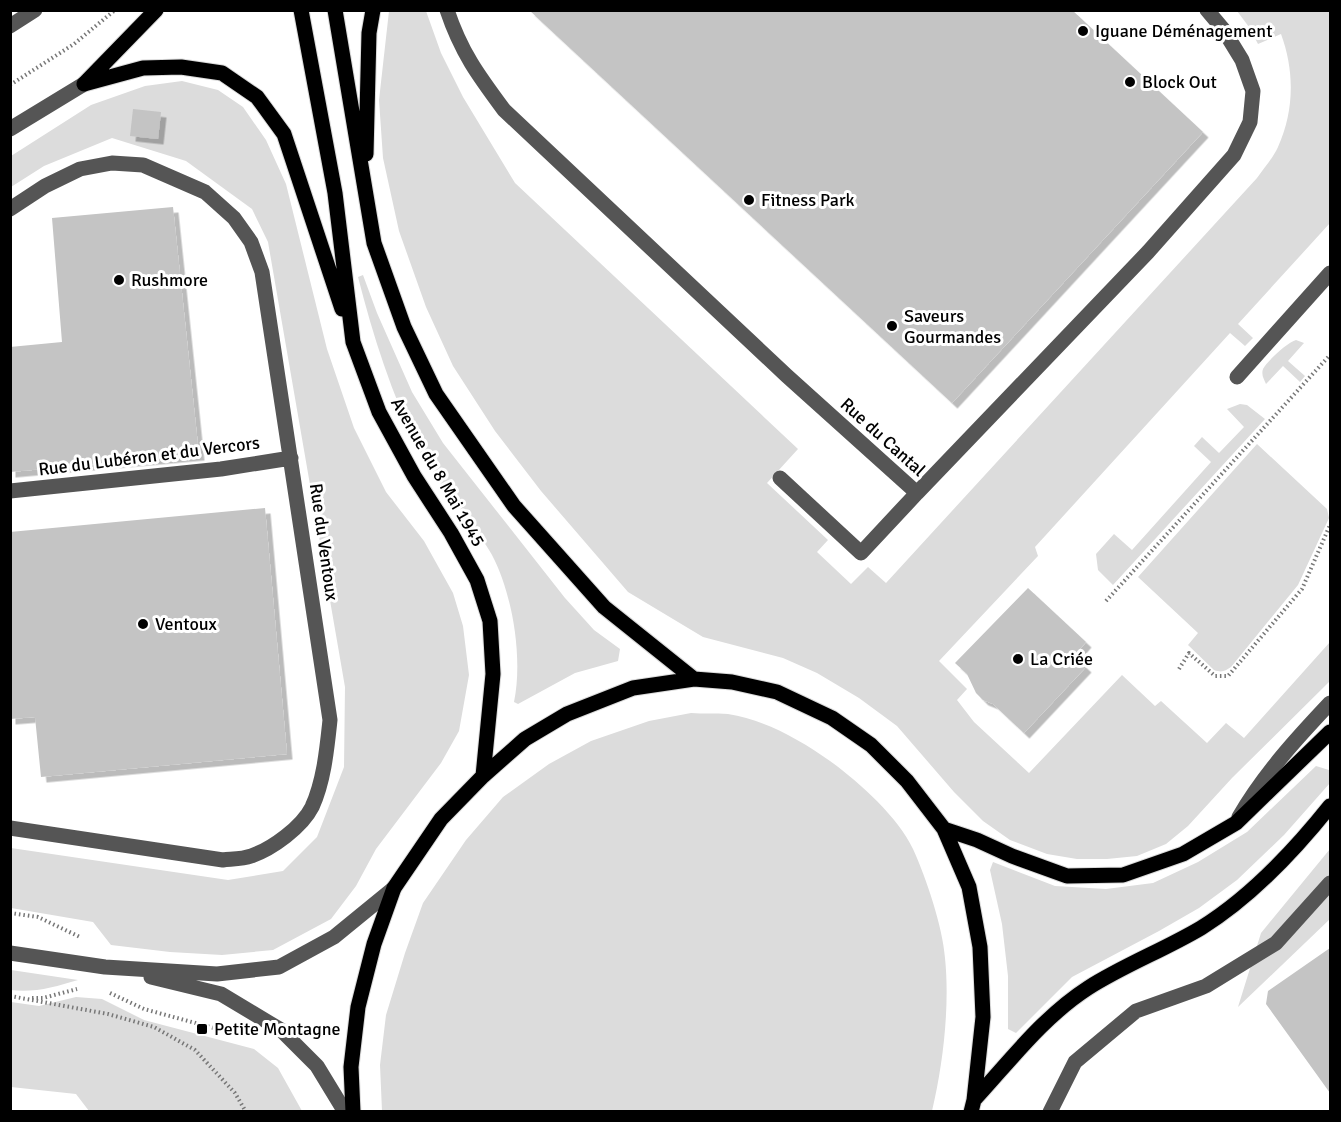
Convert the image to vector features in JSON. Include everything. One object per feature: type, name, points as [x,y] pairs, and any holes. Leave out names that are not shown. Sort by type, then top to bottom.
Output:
[{"type":"main road","points":[[84,84],[156,10]]},
{"type":"main road","name":"Avenue du 8 Mai 1945","points":[[301,10],[335,193],[353,342],[379,412],[414,476],[477,580],[490,621],[493,674],[483,776]]},
{"type":"main road","name":"Avenue du 8 Mai 1945","points":[[334,10],[374,243],[404,327],[436,394],[514,506],[604,607],[694,679]]},
{"type":"main road","points":[[365,193],[369,33],[373,10]]},
{"type":"main road","points":[[84,84],[143,68],[181,67],[222,73],[257,97],[284,134],[353,342]]},
{"type":"main road","points":[[353,1112],[351,1067],[358,1007],[374,944],[394,888],[441,819],[483,776],[525,739],[567,714],[633,688],[694,679],[732,682],[777,692],[832,718],[872,745],[907,781],[944,829],[969,887],[980,947],[983,1017],[973,1106]]},
{"type":"main road","points":[[944,829],[1067,876],[1123,875],[1183,854],[1236,823],[1330,732]]},
{"type":"main road","points":[[973,1106],[1048,1019],[1087,989],[1201,927],[1254,888],[1313,828],[1330,806]]},
{"type":"street","points":[[10,26],[34,10]]},
{"type":"street","name":"Rue du Cantal","points":[[447,10],[457,40],[479,76],[504,110],[787,376],[917,493],[1148,252],[1234,155],[1250,122],[1253,91],[1242,60],[1207,10]]},
{"type":"street","points":[[10,129],[84,84]]},
{"type":"street","name":"Rue du Ventoux","points":[[10,209],[45,186],[80,169],[112,163],[143,165],[205,192],[234,218],[251,242],[262,272],[330,720],[326,760],[311,807],[293,830],[273,846],[249,857],[223,860],[10,828]]},
{"type":"street","points":[[1237,376],[1330,273]]},
{"type":"street","name":"Rue du Lubéron et du Vercors","points":[[10,491],[221,469],[291,458]]},
{"type":"street","points":[[780,478],[861,553],[917,493]]},
{"type":"street","points":[[1236,823],[1255,789],[1284,752],[1330,703]]},
{"type":"street","points":[[1050,1112],[1075,1062],[1136,1011],[1206,986],[1276,943],[1330,882]]},
{"type":"street","points":[[105,967],[217,974],[279,967],[334,937],[394,888]]},
{"type":"street","points":[[10,953],[105,967],[221,994],[281,1030],[317,1066],[345,1112]]},
{"type":"path","points":[[10,86],[74,44],[115,10]]},
{"type":"path","points":[[1106,602],[1330,355]]},
{"type":"path","points":[[1179,669],[1189,653],[1215,676],[1228,676],[1302,589],[1330,525]]},
{"type":"path","points":[[10,913],[38,917],[91,940]]},
{"type":"path","points":[[22,998],[43,998],[82,987]]},
{"type":"path","points":[[104,990],[144,1009],[236,1034]]},
{"type":"path","points":[[10,996],[108,1014],[154,1027],[195,1050],[235,1093],[246,1112]]},
{"type":"shaded area","points":[[389,11],[426,11],[441,53],[463,97],[515,183],[798,449],[767,483],[828,540],[817,552],[851,584],[868,567],[886,583],[1257,178],[1271,159],[1283,133],[1290,105],[1291,91],[1286,48],[1281,34],[1258,44],[1237,11],[1330,11],[1330,223],[1238,324],[1253,338],[1245,346],[1230,333],[1035,547],[1038,556],[939,661],[967,689],[957,700],[974,722],[1029,773],[1122,675],[1155,706],[1161,701],[1207,743],[1226,723],[1244,738],[1330,642],[1330,681],[1232,778],[1188,826],[1166,844],[1137,856],[1077,859],[1047,854],[1010,840],[983,821],[954,792],[897,726],[859,698],[817,673],[783,658],[703,637],[628,592],[541,491],[495,431],[453,366],[426,307],[399,231],[383,158],[379,100]]},
{"type":"shaded area","points":[[182,81],[218,90],[243,107],[266,140],[286,184],[327,349],[354,428],[386,492],[424,541],[453,593],[463,626],[469,675],[459,731],[441,763],[376,849],[356,886],[331,919],[273,950],[222,955],[111,945],[93,922],[11,908],[11,848],[228,880],[283,871],[317,837],[344,767],[345,687],[268,242],[252,209],[186,161],[112,138],[44,166],[11,187],[11,156],[91,105],[145,86]]},
{"type":"shaded area","points":[[363,275],[412,392],[443,443],[565,598],[594,630],[620,649],[618,661],[575,673],[518,704],[514,702],[517,647],[506,589],[492,555],[429,467],[409,429],[370,321],[358,277]]},
{"type":"shaded area","points":[[1296,340],[1304,343],[1288,361],[1305,376],[1300,382],[1283,366],[1266,384],[1262,373],[1265,366],[1283,348]]},
{"type":"shaded area","points":[[1240,404],[1247,405],[1265,419],[1113,585],[1098,570],[1096,554],[1114,534],[1132,550],[1211,462],[1194,446],[1202,437],[1219,453],[1244,427],[1227,409]]},
{"type":"shaded area","points":[[1257,444],[1327,509],[1329,518],[1298,585],[1231,667],[1219,671],[1214,670],[1188,645],[1198,633],[1138,577]]},
{"type":"shaded area","points":[[691,713],[728,714],[742,717],[794,738],[853,779],[888,813],[906,837],[918,860],[928,888],[944,946],[947,996],[939,1074],[932,1111],[382,1111],[380,1065],[386,1015],[405,953],[423,903],[466,840],[503,797],[549,764],[591,741],[649,721]]},
{"type":"shaded area","points":[[1316,766],[1329,770],[1330,783],[1284,835],[1237,880],[1199,908],[1072,977],[1016,1033],[1008,1029],[1008,976],[1002,924],[990,870],[993,862],[1055,886],[1106,889],[1153,883],[1198,862],[1247,832]]},
{"type":"shaded area","points":[[1330,849],[1330,919],[1238,1007],[1261,933]]},
{"type":"shaded area","points":[[11,970],[78,980],[36,990],[11,990]]},
{"type":"shaded area","points":[[76,997],[102,999],[144,1020],[254,1049],[278,1068],[302,1111],[89,1111],[76,1094],[11,1087],[11,1002],[39,1006]]},
{"type":"building","points":[[529,10],[1072,10],[1203,132],[952,403]]},
{"type":"building","points":[[133,109],[161,112],[158,139],[130,136]]},
{"type":"building","name":"Rushmore","points":[[173,207],[199,455],[10,472],[10,347],[62,342],[52,218]]},
{"type":"building","name":"Ventoux","points":[[265,508],[287,754],[41,777],[35,717],[10,719],[10,532]]},
{"type":"building","name":"La Criée","points":[[1028,588],[1086,642],[1074,656],[1086,667],[1024,733],[993,704],[983,700],[976,693],[967,674],[955,663]]},
{"type":"building","points":[[1330,948],[1330,1093],[1266,1004],[1268,991]]},
{"type":"place","name":"Iguane Déménagement","points":[[1083,31]]},
{"type":"place","name":"Block Out","points":[[1130,82]]},
{"type":"place","name":"Fitness Park","points":[[749,200]]},
{"type":"place","name":"Rushmore","points":[[119,280]]},
{"type":"place","name":"Saveurs Gourmandes","points":[[892,326]]},
{"type":"place","name":"Ventoux","points":[[143,624]]},
{"type":"place","name":"La Criée","points":[[1018,659]]},
{"type":"place","name":"Petite Montagne","points":[[202,1029]]}]
